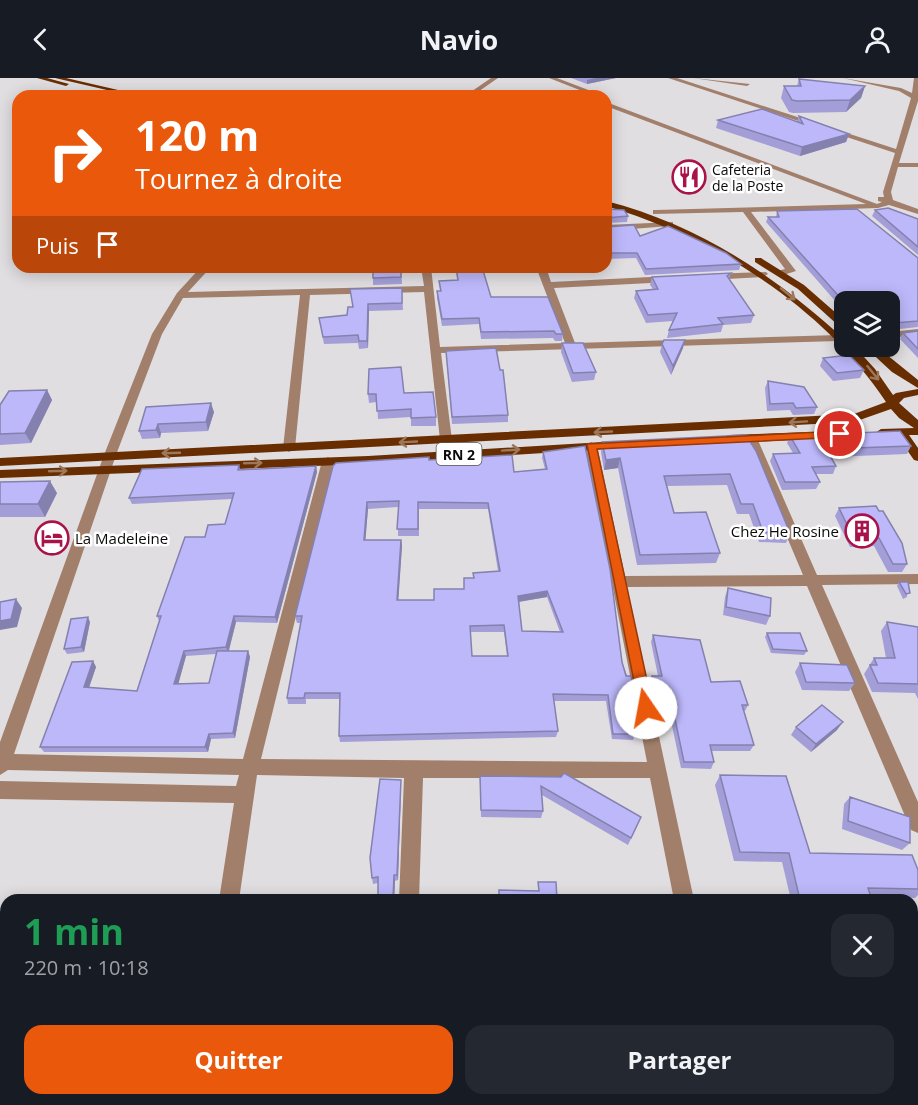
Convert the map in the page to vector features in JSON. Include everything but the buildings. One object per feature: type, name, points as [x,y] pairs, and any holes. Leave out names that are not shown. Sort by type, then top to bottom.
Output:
[{"type":"main road","points":[[40,78],[94,90]]},
{"type":"main road","points":[[58,78],[113,90]]},
{"type":"main road","points":[[612,200],[657,212],[723,240],[801,287],[834,316]]},
{"type":"main road","points":[[612,205],[670,224],[717,246],[763,274],[834,335]]},
{"type":"main road","points":[[858,357],[895,402],[898,412],[918,424]]},
{"type":"main road","points":[[881,357],[918,385]]},
{"type":"main road","points":[[895,402],[900,395],[918,392]]},
{"type":"main road","name":"RN 2","points":[[0,474],[107,461],[290,448],[854,418],[874,413],[895,402]]},
{"type":"main road","points":[[873,433],[918,431]]},
{"type":"main road","points":[[901,432],[918,457]]},
{"type":"main road","points":[[718,440],[818,435]]},
{"type":"main road","name":"RN 2","points":[[0,462],[328,461],[638,444]]},
{"type":"street","points":[[477,90],[495,78]]},
{"type":"street","points":[[671,78],[898,152]]},
{"type":"street","points":[[696,78],[747,84]]},
{"type":"street","points":[[735,100],[752,78]]},
{"type":"street","points":[[846,78],[901,90],[917,100]]},
{"type":"street","points":[[889,202],[886,192],[917,100],[917,78]]},
{"type":"street","points":[[550,80],[572,90]]},
{"type":"street","points":[[550,80],[582,90]]},
{"type":"street","points":[[612,100],[918,212]]},
{"type":"street","points":[[612,106],[859,206]]},
{"type":"street","points":[[894,165],[918,165]]},
{"type":"street","points":[[859,206],[869,194],[886,192]]},
{"type":"street","points":[[657,212],[878,206],[889,202]]},
{"type":"street","points":[[878,206],[918,221]]},
{"type":"street","points":[[745,209],[791,271],[780,273]]},
{"type":"street","points":[[612,228],[670,224]]},
{"type":"street","points":[[200,273],[180,295],[157,334],[107,461],[1,764],[414,770],[659,770]]},
{"type":"street","points":[[427,273],[446,440]]},
{"type":"street","points":[[543,273],[572,345]]},
{"type":"street","points":[[704,277],[763,274]]},
{"type":"street","points":[[548,285],[680,278]]},
{"type":"street","points":[[180,295],[428,289]]},
{"type":"street","points":[[290,448],[305,292]]},
{"type":"street","points":[[900,334],[918,333]]},
{"type":"street","points":[[434,350],[572,345],[834,343]]},
{"type":"street","points":[[751,438],[918,824]]},
{"type":"street","points":[[591,446],[683,894]]},
{"type":"street","points":[[0,790],[243,795],[248,767],[328,461]]},
{"type":"street","points":[[619,582],[918,579]]},
{"type":"street","points":[[230,894],[248,767]]},
{"type":"street","points":[[409,894],[414,770]]},
{"type":"place","name":"Cafeteria de la Poste","points":[[689,177]]},
{"type":"place","name":"Chez He Rosine","points":[[862,531]]},
{"type":"place","name":"La Madeleine","points":[[52,538]]},
{"type":"route","points":[[646,708],[591,446],[840,434]]}]
